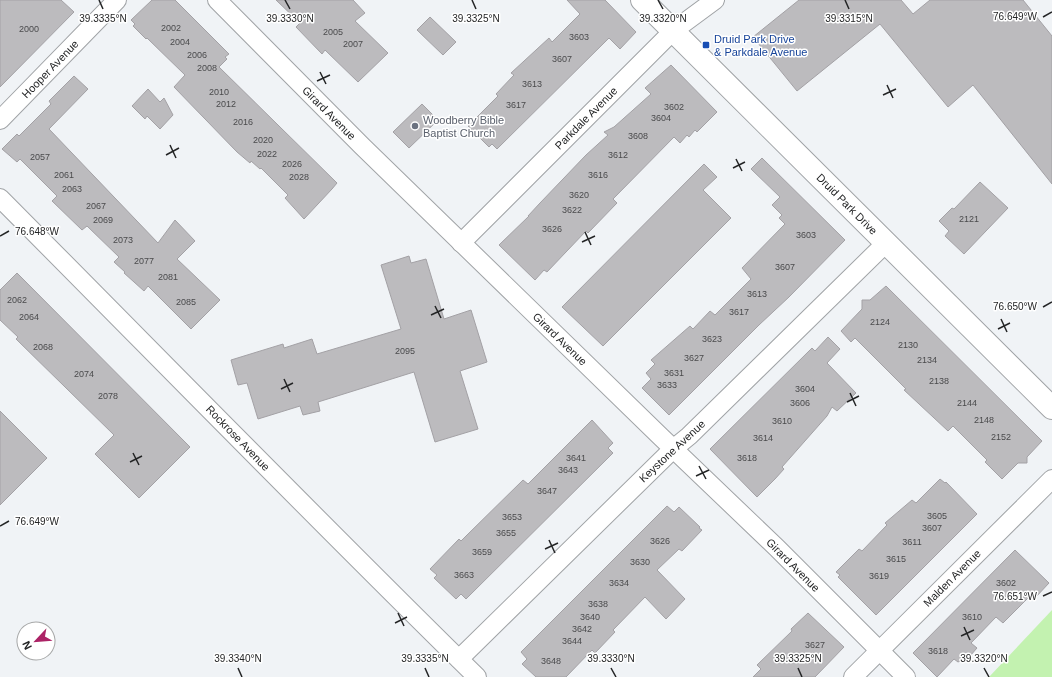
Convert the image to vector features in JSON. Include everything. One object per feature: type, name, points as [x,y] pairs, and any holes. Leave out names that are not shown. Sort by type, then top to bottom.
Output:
[{"type":"main road","name":"Druid Park Drive","points":[[642,0],[1052,408]]},
{"type":"street","name":"Hooper Avenue","points":[[0,120],[117,0]]},
{"type":"street","name":"Girard Avenue","points":[[216,0],[672,449],[777,548],[906,677]]},
{"type":"street","name":"Parkdale Avenue","points":[[462,242],[673,31],[715,0]]},
{"type":"street","name":"Rockrose Avenue","points":[[0,198],[187,385],[248,449],[477,677]]},
{"type":"street","name":"Keystone Avenue","points":[[459,659],[672,449],[688,436],[886,243]]},
{"type":"street","name":"Malden Avenue","points":[[853,677],[1052,479]]},
{"type":"green space","points":[[1052,610],[1052,677],[989,677]]},
{"type":"building","points":[[0,0],[61,0],[74,12],[0,87]]},
{"type":"building","points":[[152,0],[175,0],[229,54],[225,57],[227,59],[219,67],[337,183],[304,219],[285,198],[288,195],[261,168],[260,169],[251,161],[250,163],[237,152],[174,87],[185,75],[133,26],[135,24],[131,20]]},
{"type":"building","points":[[276,0],[353,0],[365,13],[355,21],[388,53],[358,82],[325,50],[322,54],[296,27],[300,23]]},
{"type":"building","points":[[567,0],[605,0],[636,32],[620,49],[609,38],[497,149],[492,144],[489,147],[468,126],[498,96],[496,94],[514,75],[511,73],[549,38],[552,42],[580,14]]},
{"type":"building","points":[[799,0],[901,0],[913,14],[930,0],[1023,0],[1052,36],[1052,184],[973,85],[948,107],[880,24],[797,91],[753,37]]},
{"type":"building","points":[[430,17],[456,42],[443,55],[417,30]]},
{"type":"building","points":[[671,65],[717,112],[697,132],[695,130],[689,137],[687,135],[680,143],[674,137],[613,199],[617,203],[588,233],[586,231],[547,272],[544,270],[535,280],[499,245],[529,216],[586,155],[608,135],[604,132],[614,127],[651,94],[645,88]]},
{"type":"building","points":[[74,76],[88,89],[49,129],[158,243],[175,220],[195,241],[177,259],[220,300],[191,329],[148,286],[144,291],[124,273],[125,272],[114,262],[119,257],[87,226],[82,230],[52,201],[57,196],[20,159],[17,162],[2,149],[17,134],[19,136],[51,104],[49,101]]},
{"type":"building","points":[[148,89],[160,102],[164,98],[173,115],[160,129],[147,116],[145,119],[132,106]]},
{"type":"building","name":"Woodberry Bible Baptist Church","points":[[422,104],[438,120],[409,148],[393,132]]},
{"type":"building","points":[[762,158],[845,240],[669,415],[642,388],[651,379],[646,373],[655,364],[651,360],[690,326],[693,329],[710,311],[715,315],[751,279],[742,268],[785,224],[779,218],[782,215],[772,205],[780,197],[751,169]]},
{"type":"building","points":[[704,164],[717,177],[703,190],[731,218],[603,346],[562,307]]},
{"type":"building","points":[[980,182],[1008,208],[964,254],[945,236],[949,231],[939,221],[952,208],[954,209]]},
{"type":"building","points":[[409,256],[411,263],[426,259],[444,319],[471,310],[487,362],[460,371],[478,429],[435,442],[414,372],[318,402],[320,411],[303,415],[300,406],[258,419],[247,383],[238,385],[231,360],[283,344],[284,348],[312,339],[317,354],[401,329],[381,265]]},
{"type":"building","points":[[17,273],[190,447],[139,498],[95,454],[114,435],[16,339],[18,337],[0,320],[0,290]]},
{"type":"building","points":[[886,286],[1042,441],[1027,457],[1027,463],[1018,463],[1002,479],[985,462],[987,460],[953,426],[948,431],[904,390],[906,389],[855,338],[851,342],[841,331],[862,309],[862,300],[870,300]]},
{"type":"building","points":[[828,337],[840,349],[827,363],[856,393],[837,411],[832,407],[827,416],[782,467],[784,469],[757,497],[710,449],[812,348],[815,351]]},
{"type":"building","points":[[0,411],[47,458],[0,505]]},
{"type":"building","points":[[592,420],[613,443],[608,448],[613,453],[466,599],[461,594],[456,599],[434,578],[437,575],[430,569],[459,539],[461,541],[523,480],[528,484]]},
{"type":"building","points":[[940,479],[945,483],[946,482],[977,514],[876,615],[838,577],[840,575],[836,572],[859,549],[862,551],[887,525],[885,523],[912,500],[916,503]]},
{"type":"building","points":[[667,506],[674,512],[679,507],[702,530],[682,551],[679,549],[657,570],[685,599],[666,619],[645,597],[613,630],[615,632],[595,653],[592,650],[566,677],[536,677],[522,664],[527,659],[521,652]]},
{"type":"building","points":[[1015,550],[1049,583],[1035,598],[1032,594],[1003,623],[996,617],[971,643],[977,648],[970,656],[958,662],[954,659],[937,677],[913,653]]},
{"type":"building","points":[[808,613],[844,647],[815,677],[753,677],[761,669],[757,665]]},
{"type":"place","name":"Druid Park Drive & Parkdale Avenue","points":[[706,45]]},
{"type":"place","name":"Woodberry Bible Baptist Church","points":[[415,126]]}]
